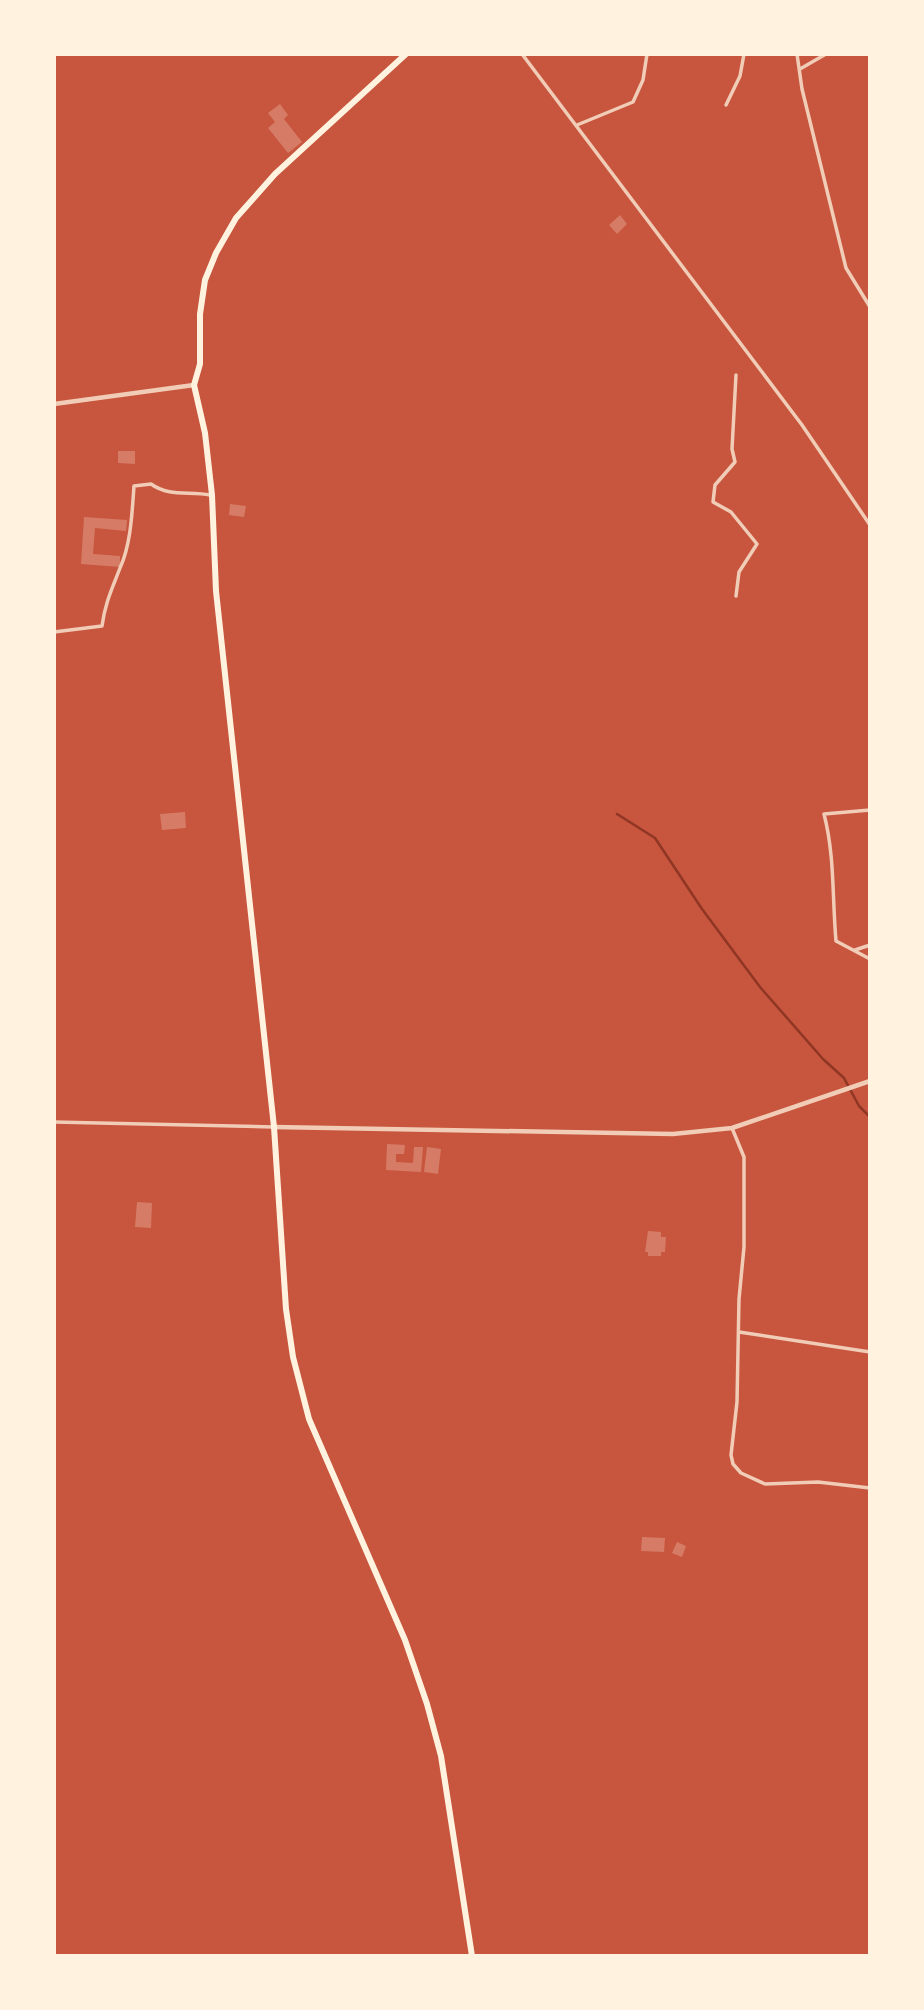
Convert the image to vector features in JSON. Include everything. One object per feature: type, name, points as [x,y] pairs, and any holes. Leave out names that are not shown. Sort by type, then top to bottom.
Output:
[{"type":"highway","points":[[406,54],[267,182],[236,218],[216,253],[205,280],[200,314],[200,364],[194,385],[205,433],[212,495],[216,591],[274,1127],[286,1309],[293,1357],[309,1419],[405,1640],[433,1726],[472,1956]]},
{"type":"street","points":[[522,54],[577,125],[606,170],[655,227],[802,425],[870,525]]},
{"type":"street","points":[[577,125],[633,102],[643,80],[647,54]]},
{"type":"street","points":[[726,105],[740,76],[744,54]]},
{"type":"street","points":[[797,54],[846,268],[870,307]]},
{"type":"street","points":[[799,69],[826,54]]},
{"type":"street","points":[[736,375],[732,449],[735,462],[715,485],[713,502],[731,512],[757,544],[739,572],[736,596]]},
{"type":"street","points":[[54,404],[194,385]]},
{"type":"street","points":[[54,632],[102,626],[105,600],[121,568],[131,525],[134,486],[151,484],[164,494],[195,492],[212,495]]},
{"type":"street","points":[[870,810],[824,814],[835,872],[832,890],[836,941],[870,959]]},
{"type":"street","points":[[854,950],[870,945]]},
{"type":"street","points":[[54,1122],[673,1134],[732,1128],[870,1081]]},
{"type":"street","points":[[732,1128],[744,1157],[744,1247],[737,1402],[731,1455],[733,1464],[741,1473],[765,1485],[818,1482],[868,1488]]},
{"type":"street","points":[[739,1332],[870,1352]]},
{"type":"building","points":[[280,104],[288,115],[284,119],[302,142],[288,153],[268,128],[275,122],[268,113]]},
{"type":"building","points":[[620,215],[627,224],[617,234],[609,225]]},
{"type":"building","points":[[118,451],[135,451],[135,464],[118,463]]},
{"type":"building","points":[[230,504],[246,506],[244,517],[229,515]]},
{"type":"building","points":[[84,517],[127,520],[126,531],[95,528],[93,554],[120,556],[120,567],[81,564]]},
{"type":"building","points":[[185,812],[186,828],[162,830],[160,814]]},
{"type":"building","points":[[387,1144],[405,1145],[404,1154],[396,1154],[396,1162],[413,1163],[414,1147],[423,1147],[421,1172],[386,1170]]},
{"type":"building","points":[[427,1147],[441,1149],[438,1174],[424,1172]]},
{"type":"building","points":[[137,1202],[152,1203],[151,1228],[135,1227]]},
{"type":"building","points":[[648,1231],[661,1232],[661,1237],[666,1237],[665,1252],[661,1252],[661,1256],[648,1256],[648,1252],[645,1252]]},
{"type":"building","points":[[642,1537],[665,1538],[664,1552],[641,1551]]},
{"type":"building","points":[[677,1542],[686,1546],[682,1557],[672,1553]]},
{"type":"waterway","points":[[617,814],[655,838],[702,909],[760,987],[823,1059],[844,1078],[859,1106],[870,1117]]}]
